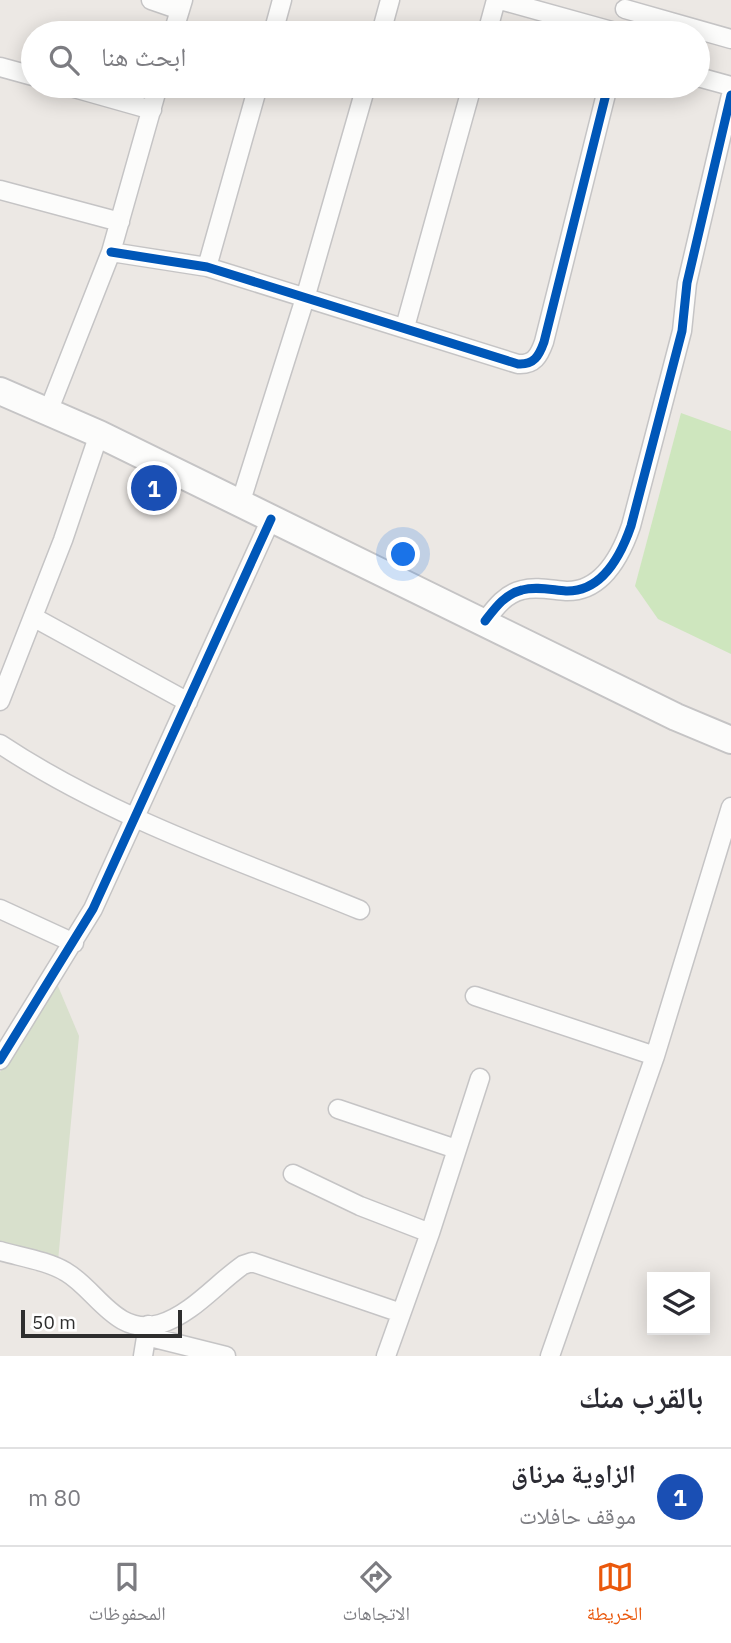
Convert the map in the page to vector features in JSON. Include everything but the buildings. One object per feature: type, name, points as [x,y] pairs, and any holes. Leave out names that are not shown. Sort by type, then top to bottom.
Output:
[{"type":"main road","points":[[0,391],[99,434],[731,740]]},
{"type":"street","points":[[151,0],[181,5]]},
{"type":"street","points":[[276,21],[282,0]]},
{"type":"street","points":[[384,21],[390,0]]},
{"type":"street","points":[[491,21],[498,0],[575,21]]},
{"type":"street","points":[[626,4],[678,21]]},
{"type":"street","points":[[710,31],[731,38]]},
{"type":"street","points":[[0,66],[21,72]]},
{"type":"street","points":[[710,80],[731,86]]},
{"type":"street","points":[[485,621],[499,603],[522,590],[570,591],[591,585],[621,554],[631,526],[682,331],[687,283],[731,95]]},
{"type":"street","points":[[110,98],[152,110]]},
{"type":"street","points":[[48,412],[111,252],[155,98]]},
{"type":"street","points":[[207,267],[255,98]]},
{"type":"street","points":[[240,504],[306,295],[363,98]]},
{"type":"street","points":[[405,327],[469,98]]},
{"type":"street","points":[[111,252],[207,267],[306,295],[518,364],[536,359],[544,342],[605,98]]},
{"type":"street","points":[[0,190],[120,222]]},
{"type":"street","points":[[0,701],[99,434]]},
{"type":"street","points":[[0,1060],[74,943],[135,818],[271,519]]},
{"type":"street","points":[[33,617],[188,702]]},
{"type":"street","points":[[0,744],[56,779],[135,818],[360,910]]},
{"type":"street","points":[[550,1356],[654,1056],[731,807]]},
{"type":"street","points":[[0,909],[74,943]]},
{"type":"street","points":[[475,996],[654,1056]]},
{"type":"street","points":[[386,1356],[430,1233],[480,1077]]},
{"type":"street","points":[[338,1109],[456,1149]]},
{"type":"street","points":[[293,1174],[360,1206],[430,1233]]},
{"type":"street","points":[[0,1251],[65,1271],[110,1312],[147,1331],[226,1356]]},
{"type":"street","points":[[147,1331],[174,1317],[235,1270],[252,1262],[401,1313]]},
{"type":"street","points":[[142,1356],[147,1331]]},
{"type":"green space","points":[[681,413],[731,431],[731,654],[658,619],[635,586]]},
{"type":"green space","points":[[55,979],[79,1036],[58,1261],[0,1243],[0,1072]]},
{"type":"cycle path","points":[[485,621],[501,602],[516,592],[533,588],[579,590],[590,585],[600,579],[622,549],[631,526],[682,331],[687,283],[731,95]]},
{"type":"cycle path","points":[[111,252],[207,267],[518,364],[528,363],[538,355],[544,342],[605,98]]},
{"type":"cycle path","points":[[0,1060],[93,909],[271,519]]},
{"type":"place","name":"الزاوية مرناق","points":[[154,488]]}]
